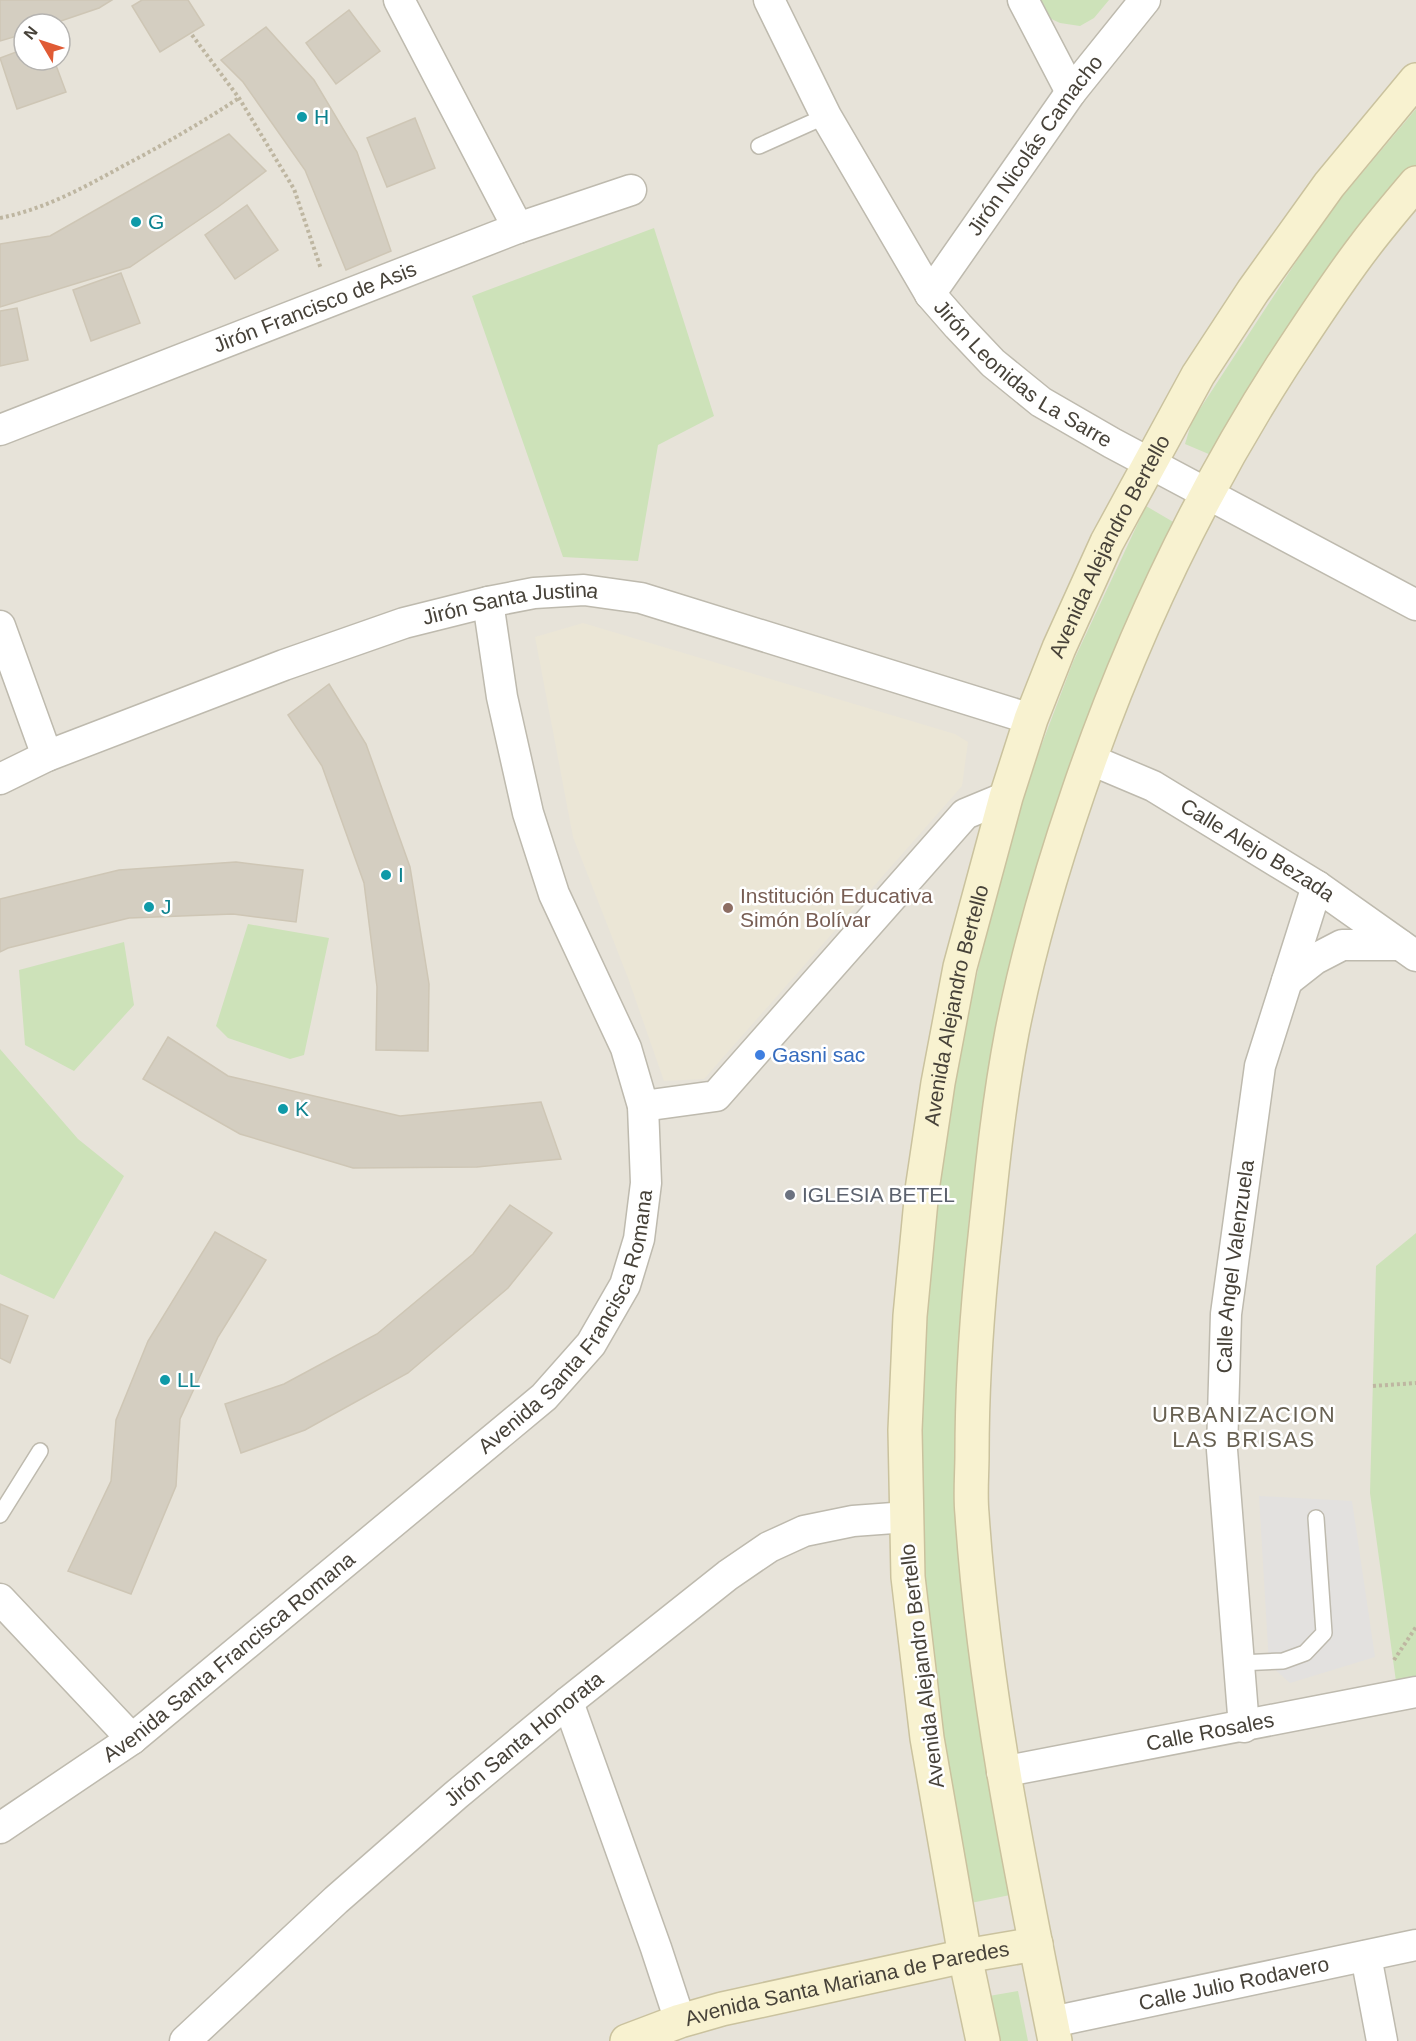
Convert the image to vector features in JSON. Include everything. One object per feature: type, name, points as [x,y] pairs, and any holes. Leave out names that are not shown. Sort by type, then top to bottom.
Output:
[{"type":"main road","name":"Avenida Alejandro Bertello","points":[[983,2041],[965,1956],[927,1738],[908,1577],[905,1430],[910,1316],[922,1190],[938,1083],[960,967],[1006,797],[1031,719],[1059,648],[1107,542],[1198,375],[1253,291],[1329,185],[1416,80]]},
{"type":"main road","points":[[1053,2032],[1002,1772],[983,1639],[972,1512],[972,1401],[976,1319],[994,1149],[1012,1032],[1038,922],[1089,759],[1122,671],[1153,600],[1206,493],[1251,414],[1313,318],[1365,245],[1416,183]]},
{"type":"main road","name":"Avenida Santa Mariana de Paredes","points":[[627,2041],[680,2021],[723,2009],[965,1956],[1036,1944]]},
{"type":"street","points":[[399,0],[518,228]]},
{"type":"street","name":"Jirón Leonidas La Sarre","points":[[769,0],[826,116],[930,294],[993,363],[1041,402],[1416,605]]},
{"type":"street","points":[[1023,0],[1071,92]]},
{"type":"street","name":"Jirón Nicolás Camacho","points":[[930,294],[1071,92],[1144,0]]},
{"type":"street","name":"Jirón Francisco de Asis","points":[[0,430],[518,228],[631,190]]},
{"type":"street","name":"Jirón Santa Justina","points":[[0,779],[47,756],[284,665],[404,623],[534,593],[584,590],[641,598],[1031,719]]},
{"type":"street","name":"Avenida Santa Francisca Romana","points":[[0,1828],[132,1739],[544,1397],[591,1344],[625,1285],[639,1239],[646,1183],[643,1106],[626,1048],[554,894],[528,813],[502,697],[488,602]]},
{"type":"street","points":[[0,626],[47,756]]},
{"type":"street","name":"Calle Alejo Bezada","points":[[1089,759],[1153,786],[1317,886],[1408,951]]},
{"type":"street","points":[[643,1106],[716,1096],[965,814],[1006,797]]},
{"type":"street","name":"Calle Angel Valenzuela","points":[[1244,1727],[1222,1450],[1226,1314],[1260,1066],[1317,886]]},
{"type":"street","points":[[1287,981],[1315,959],[1342,945],[1408,951]]},
{"type":"street","name":"Jirón Santa Honorata","points":[[185,2041],[336,1900],[456,1794],[728,1575],[769,1547],[804,1531],[854,1521],[907,1517]]},
{"type":"street","points":[[0,1599],[132,1739]]},
{"type":"street","name":"Calle Rosales","points":[[1002,1772],[1416,1692]]},
{"type":"street","points":[[568,1702],[680,2021]]},
{"type":"street","name":"Calle Julio Rodavero","points":[[1053,2032],[1416,1945]]},
{"type":"street","points":[[1366,1956],[1382,2041]]},
{"type":"lane","points":[[759,146],[826,116]]},
{"type":"lane","points":[[0,1515],[39,1451]]},
{"type":"lane","points":[[1239,1663],[1283,1661],[1305,1653],[1324,1633],[1316,1518]]},
{"type":"path","points":[[192,35],[239,98],[294,189],[322,271]]},
{"type":"path","points":[[0,218],[60,200],[195,127],[239,98]]},
{"type":"path","points":[[1373,1386],[1416,1383]]},
{"type":"path","points":[[1394,1660],[1416,1628]]},
{"type":"shaded area","points":[[0,0],[1416,0],[1416,2041],[0,2041]]},
{"type":"shaded area","name":"Institución Educativa Simón Bolívar","points":[[583,623],[955,734],[968,742],[962,786],[704,1079],[664,1081],[628,978],[573,837],[535,637]]},
{"type":"shaded area","points":[[1259,1496],[1352,1501],[1375,1657],[1290,1683],[1269,1664]]},
{"type":"green space","points":[[1038,0],[1109,0],[1094,18],[1080,26],[1060,23],[1047,17]]},
{"type":"green space","points":[[1416,109],[1416,169],[1211,455],[1185,444],[1192,421],[1326,216]]},
{"type":"green space","points":[[654,228],[714,416],[658,445],[638,561],[563,557],[472,296]]},
{"type":"green space","points":[[1146,506],[1175,523],[1023,957],[969,1216],[959,1413],[1010,1895],[966,1904],[924,1596],[919,1385],[933,1168],[991,913],[1023,794],[1073,662]]},
{"type":"green space","points":[[248,924],[329,938],[304,1055],[290,1059],[228,1038],[216,1026]]},
{"type":"green space","points":[[124,942],[134,1005],[74,1071],[25,1045],[19,970]]},
{"type":"green space","points":[[0,1049],[78,1139],[124,1176],[54,1299],[0,1274]]},
{"type":"green space","points":[[1416,1233],[1416,1692],[1398,1696],[1370,1493],[1376,1266]]},
{"type":"green space","points":[[1018,1991],[1028,2041],[998,2041],[989,1996]]},
{"type":"building","points":[[0,0],[112,0],[99,8],[72,17],[72,12],[12,12],[12,38],[0,41]]},
{"type":"building","points":[[142,0],[188,0],[204,25],[160,52],[132,6]]},
{"type":"building","points":[[349,10],[380,51],[336,84],[306,43]]},
{"type":"building","name":"H","points":[[266,27],[314,80],[357,152],[391,251],[346,270],[305,170],[243,82],[221,60]]},
{"type":"building","points":[[12,54],[12,72],[58,72],[66,92],[17,109],[0,58]]},
{"type":"building","points":[[415,118],[435,168],[387,187],[367,138]]},
{"type":"building","name":"G","points":[[229,134],[266,171],[130,267],[0,307],[0,244],[50,236]]},
{"type":"building","points":[[247,205],[278,250],[235,279],[205,235]]},
{"type":"building","points":[[121,273],[140,323],[91,341],[73,290]]},
{"type":"building","points":[[17,308],[28,360],[0,366],[0,311]]},
{"type":"building","name":"I","points":[[329,684],[366,744],[410,867],[429,984],[428,1051],[376,1050],[377,987],[364,883],[322,766],[288,715]]},
{"type":"building","name":"J","points":[[236,862],[303,870],[296,922],[233,914],[129,918],[8,948],[0,952],[0,899],[119,870]]},
{"type":"building","name":"K","points":[[168,1037],[228,1076],[400,1116],[541,1102],[561,1159],[477,1167],[353,1168],[240,1134],[143,1079]]},
{"type":"building","points":[[510,1205],[552,1233],[508,1288],[408,1373],[305,1430],[241,1453],[225,1404],[284,1384],[377,1334],[473,1254]]},
{"type":"building","name":"LL","points":[[215,1232],[266,1260],[218,1337],[180,1419],[176,1486],[131,1594],[68,1571],[111,1481],[116,1420],[148,1341]]},
{"type":"building","points":[[0,1304],[28,1316],[10,1363],[0,1358]]},
{"type":"place","name":"H","points":[[302,117]]},
{"type":"place","name":"G","points":[[136,222]]},
{"type":"place","name":"I","points":[[386,875]]},
{"type":"place","name":"J","points":[[149,907]]},
{"type":"place","name":"Institución Educativa Simón Bolívar","points":[[728,908]]},
{"type":"place","name":"Gasni sac","points":[[760,1055]]},
{"type":"place","name":"K","points":[[283,1109]]},
{"type":"place","name":"IGLESIA BETEL","points":[[790,1195]]},
{"type":"place","name":"LL","points":[[165,1380]]},
{"type":"district","name":"URBANIZACION LAS BRISAS","points":[[1244,1426]]}]
